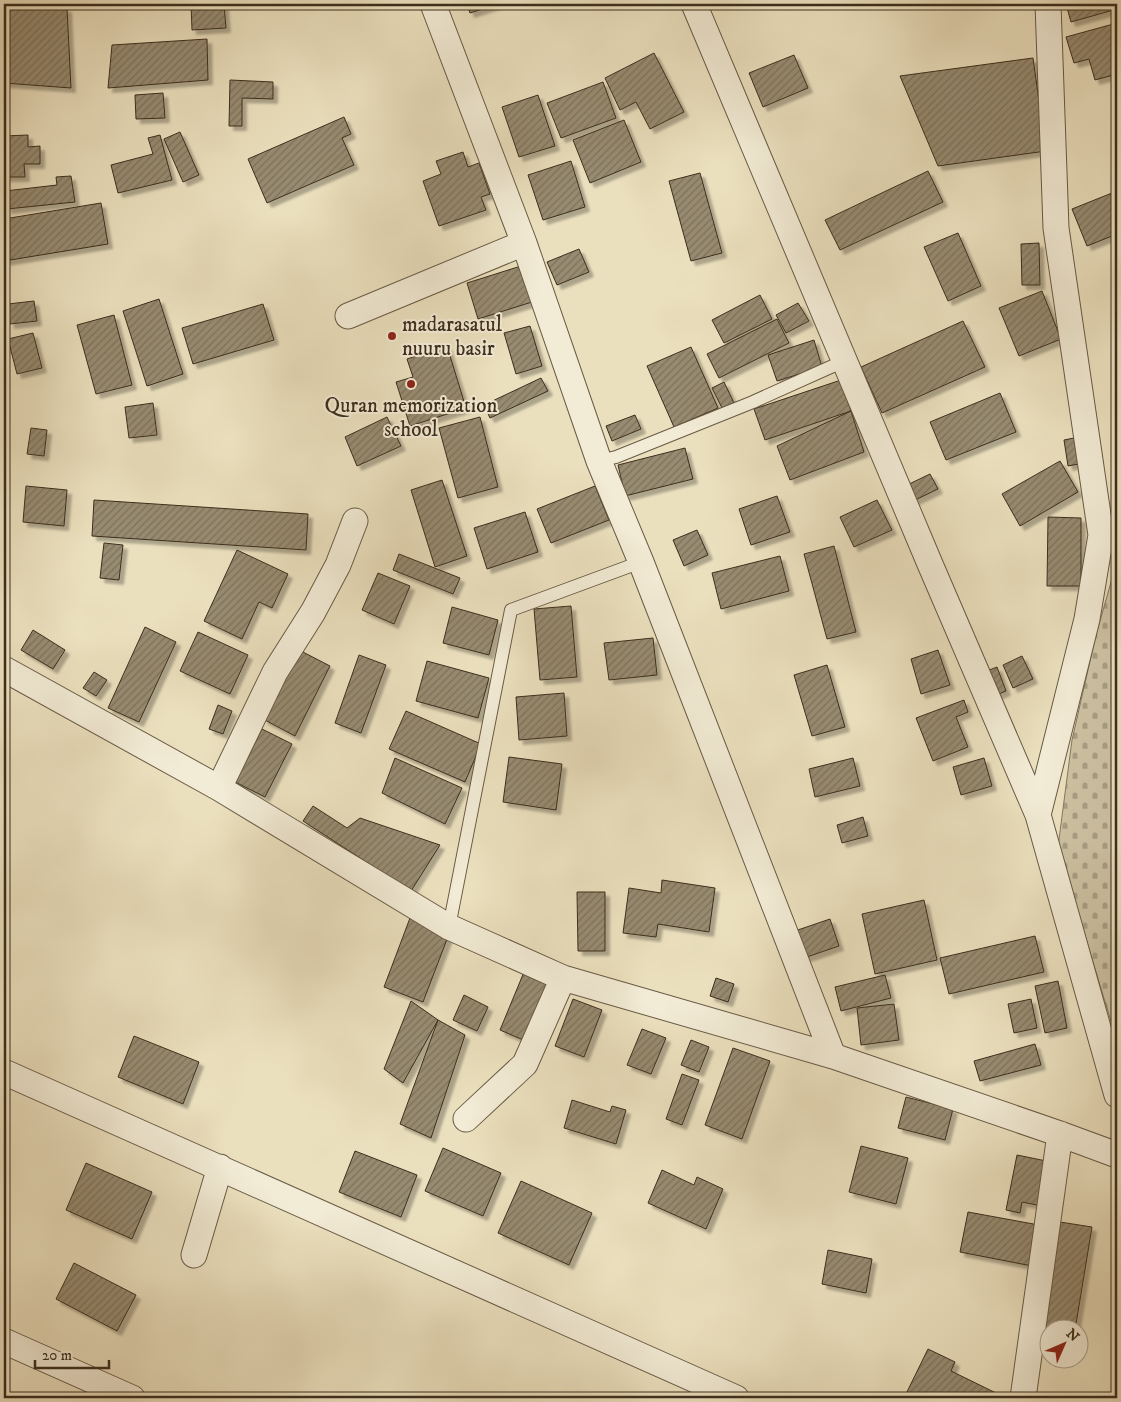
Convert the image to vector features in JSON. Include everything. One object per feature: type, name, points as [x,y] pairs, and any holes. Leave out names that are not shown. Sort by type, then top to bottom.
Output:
[{"type":"street","points":[[433,4],[524,243],[599,461],[641,562],[833,1056]]},
{"type":"street","points":[[694,4],[1038,815],[1117,1095]]},
{"type":"street","points":[[1038,815],[1087,619],[1107,508],[1056,228],[1048,4]]},
{"type":"street","points":[[348,316],[524,243]]},
{"type":"street","points":[[219,788],[274,672],[313,612],[338,565],[355,521]]},
{"type":"street","points":[[1098,550],[1117,531]]},
{"type":"street","points":[[4,669],[219,788],[449,927],[563,978],[833,1056],[1117,1155]]},
{"type":"street","points":[[466,1119],[525,1064],[563,978]]},
{"type":"street","points":[[4,1072],[736,1398]]},
{"type":"street","points":[[1023,1398],[1060,1134]]},
{"type":"street","points":[[194,1256],[220,1167]]},
{"type":"street","points":[[4,1341],[132,1398]]},
{"type":"lane","points":[[599,461],[616,457],[734,409],[832,368],[844,361]]},
{"type":"lane","points":[[449,927],[512,610],[641,562]]},
{"type":"green space","points":[[1117,561],[1117,1041],[1058,847],[1072,740],[1096,635]]},
{"type":"building","points":[[4,4],[67,8],[71,88],[4,83]]},
{"type":"building","points":[[191,4],[224,5],[226,28],[192,30]]},
{"type":"building","points":[[467,4],[498,4],[470,13]]},
{"type":"building","points":[[1066,4],[1117,4],[1117,9],[1071,22]]},
{"type":"building","points":[[1117,23],[1117,74],[1095,80],[1089,59],[1074,63],[1066,37]]},
{"type":"building","points":[[207,39],[208,80],[108,88],[112,45]]},
{"type":"building","points":[[654,53],[684,112],[650,129],[636,102],[620,110],[605,78]]},
{"type":"building","points":[[794,55],[808,88],[763,107],[749,73]]},
{"type":"building","points":[[1033,58],[1046,151],[938,166],[900,76]]},
{"type":"building","points":[[230,80],[273,82],[273,99],[242,98],[242,126],[229,126]]},
{"type":"building","points":[[603,82],[616,118],[561,138],[547,103]]},
{"type":"building","points":[[163,93],[165,118],[136,119],[135,95]]},
{"type":"building","points":[[538,95],[555,146],[519,157],[502,107]]},
{"type":"building","points":[[344,117],[351,134],[342,138],[354,165],[267,203],[248,159]]},
{"type":"building","points":[[624,120],[641,162],[590,183],[573,140]]},
{"type":"building","points":[[180,132],[199,175],[183,182],[164,139]]},
{"type":"building","points":[[28,135],[28,147],[40,146],[40,164],[24,164],[25,177],[4,177],[4,136]]},
{"type":"building","points":[[160,135],[172,180],[118,193],[111,165],[153,154],[148,138]]},
{"type":"building","points":[[463,152],[468,167],[479,163],[490,194],[481,197],[486,210],[439,226],[423,181],[441,174],[436,161]]},
{"type":"building","points":[[571,161],[585,207],[543,220],[528,175]]},
{"type":"building","points":[[928,171],[943,202],[840,250],[825,220]]},
{"type":"building","points":[[700,173],[722,253],[691,261],[669,181]]},
{"type":"building","points":[[71,176],[75,202],[7,209],[5,191],[57,185],[56,177]]},
{"type":"building","points":[[1117,191],[1117,234],[1087,246],[1072,209]]},
{"type":"building","points":[[101,203],[108,244],[4,261],[4,219]]},
{"type":"building","points":[[958,233],[981,286],[948,301],[924,247]]},
{"type":"building","points":[[1039,243],[1040,285],[1022,285],[1021,244]]},
{"type":"building","points":[[579,249],[589,272],[557,285],[547,262]]},
{"type":"building","points":[[521,266],[532,302],[478,319],[467,283]]},
{"type":"building","points":[[1042,291],[1061,339],[1019,356],[999,308]]},
{"type":"building","points":[[760,295],[772,319],[724,343],[712,320]]},
{"type":"building","points":[[159,299],[183,374],[147,386],[123,311]]},
{"type":"building","points":[[34,301],[37,321],[10,324],[8,304]]},
{"type":"building","points":[[798,303],[809,321],[786,333],[776,315]]},
{"type":"building","points":[[263,304],[274,340],[193,364],[182,328]]},
{"type":"building","points":[[114,315],[132,385],[96,394],[77,325]]},
{"type":"building","points":[[777,319],[789,343],[719,378],[707,354]]},
{"type":"building","points":[[963,321],[985,367],[882,413],[861,367]]},
{"type":"building","points":[[530,326],[542,366],[516,374],[504,333]]},
{"type":"building","points":[[33,333],[42,368],[17,374],[8,339]]},
{"type":"building","points":[[814,340],[822,367],[777,381],[768,355]]},
{"type":"building","points":[[447,346],[466,408],[410,426],[396,382],[413,377],[407,359]]},
{"type":"building","points":[[691,347],[718,408],[674,427],[647,366]]},
{"type":"building","points":[[541,378],[548,391],[490,418],[484,405]]},
{"type":"building","points":[[841,380],[851,411],[765,440],[754,409]]},
{"type":"building","points":[[724,382],[734,403],[722,408],[712,388]]},
{"type":"building","points":[[1000,393],[1016,432],[946,460],[930,422]]},
{"type":"building","points":[[153,403],[157,435],[129,438],[125,407]]},
{"type":"building","points":[[851,411],[864,452],[790,480],[777,446]]},
{"type":"building","points":[[635,415],[641,429],[612,441],[606,426]]},
{"type":"building","points":[[387,417],[401,446],[357,466],[345,437]]},
{"type":"building","points":[[480,417],[498,487],[458,498],[439,428]]},
{"type":"building","points":[[31,428],[47,430],[44,456],[27,454]]},
{"type":"building","points":[[1079,437],[1084,463],[1068,466],[1064,440]]},
{"type":"building","points":[[685,448],[693,479],[625,496],[618,465]]},
{"type":"building","points":[[1060,461],[1078,492],[1020,526],[1002,494]]},
{"type":"building","points":[[930,474],[938,489],[913,501],[905,486]]},
{"type":"building","points":[[442,480],[467,556],[435,567],[411,490]]},
{"type":"building","points":[[26,486],[67,490],[64,526],[23,522]]},
{"type":"building","points":[[595,486],[609,520],[551,543],[537,509]]},
{"type":"building","points":[[777,496],[790,532],[751,545],[739,509]]},
{"type":"building","points":[[94,500],[308,514],[306,550],[92,536]]},
{"type":"building","points":[[877,500],[892,530],[854,547],[840,517]]},
{"type":"building","points":[[525,512],[538,552],[487,569],[474,528]]},
{"type":"building","points":[[1048,517],[1081,518],[1081,586],[1047,586]]},
{"type":"building","points":[[697,530],[708,555],[684,566],[673,540]]},
{"type":"building","points":[[104,543],[123,545],[119,580],[100,578]]},
{"type":"building","points":[[834,546],[856,632],[827,639],[804,554]]},
{"type":"building","points":[[237,550],[288,574],[272,608],[259,602],[242,639],[204,621]]},
{"type":"building","points":[[399,554],[460,578],[453,594],[393,570]]},
{"type":"building","points":[[780,556],[789,591],[721,609],[712,573]]},
{"type":"building","points":[[378,573],[410,586],[394,624],[362,610]]},
{"type":"building","points":[[571,606],[577,677],[540,680],[534,609]]},
{"type":"building","points":[[452,607],[498,620],[489,655],[443,643]]},
{"type":"building","points":[[145,627],[176,642],[139,722],[108,708]]},
{"type":"building","points":[[33,630],[65,650],[53,669],[21,650]]},
{"type":"building","points":[[198,632],[248,655],[230,694],[180,671]]},
{"type":"building","points":[[653,638],[657,675],[609,680],[604,643]]},
{"type":"building","points":[[299,650],[330,666],[295,736],[263,719]]},
{"type":"building","points":[[938,650],[950,685],[921,694],[911,659]]},
{"type":"building","points":[[359,655],[386,665],[361,733],[335,723]]},
{"type":"building","points":[[1022,656],[1033,679],[1013,688],[1003,665]]},
{"type":"building","points":[[427,661],[489,678],[478,718],[416,701]]},
{"type":"building","points":[[827,665],[845,727],[812,736],[794,675]]},
{"type":"building","points":[[997,667],[1006,691],[994,696],[984,672]]},
{"type":"building","points":[[94,672],[107,680],[96,696],[83,688]]},
{"type":"building","points":[[564,693],[567,736],[519,740],[516,697]]},
{"type":"building","points":[[964,700],[968,712],[956,717],[968,747],[933,761],[916,718]]},
{"type":"building","points":[[218,705],[232,711],[223,734],[209,729]]},
{"type":"building","points":[[406,711],[481,744],[465,782],[389,749]]},
{"type":"building","points":[[262,729],[292,744],[265,797],[235,782]]},
{"type":"building","points":[[509,757],[562,764],[556,810],[503,802]]},
{"type":"building","points":[[395,758],[462,788],[445,824],[382,793]]},
{"type":"building","points":[[853,758],[860,786],[815,797],[809,769]]},
{"type":"building","points":[[984,758],[992,786],[961,795],[953,767]]},
{"type":"building","points":[[313,806],[347,828],[360,818],[440,845],[411,891],[303,821]]},
{"type":"building","points":[[863,817],[868,836],[842,843],[837,825]]},
{"type":"building","points":[[662,880],[715,888],[709,932],[658,924],[656,937],[623,933],[629,888],[661,893]]},
{"type":"building","points":[[577,892],[605,892],[605,951],[578,951]]},
{"type":"building","points":[[924,900],[937,960],[875,974],[862,914]]},
{"type":"building","points":[[410,918],[449,934],[423,1002],[384,987]]},
{"type":"building","points":[[830,919],[839,946],[801,959],[792,932]]},
{"type":"building","points":[[1035,936],[1044,972],[949,994],[940,958]]},
{"type":"building","points":[[524,972],[552,984],[528,1042],[500,1030]]},
{"type":"building","points":[[885,975],[891,998],[841,1011],[835,987]]},
{"type":"building","points":[[716,978],[734,984],[728,1002],[710,996]]},
{"type":"building","points":[[1058,981],[1067,1028],[1045,1033],[1035,986]]},
{"type":"building","points":[[464,995],[488,1007],[477,1031],[453,1020]]},
{"type":"building","points":[[573,999],[602,1010],[584,1057],[555,1046]]},
{"type":"building","points":[[1031,999],[1037,1028],[1014,1033],[1008,1004]]},
{"type":"building","points":[[411,1001],[438,1020],[403,1083],[384,1069]]},
{"type":"building","points":[[894,1004],[899,1040],[861,1045],[857,1008]]},
{"type":"building","points":[[438,1020],[465,1035],[431,1138],[400,1124]]},
{"type":"building","points":[[642,1029],[666,1038],[651,1074],[627,1065]]},
{"type":"building","points":[[134,1036],[199,1062],[183,1104],[118,1077]]},
{"type":"building","points":[[691,1040],[709,1047],[699,1072],[681,1065]]},
{"type":"building","points":[[1035,1044],[1041,1065],[980,1081],[974,1061]]},
{"type":"building","points":[[733,1048],[770,1061],[742,1139],[705,1125]]},
{"type":"building","points":[[682,1074],[699,1080],[682,1125],[666,1119]]},
{"type":"building","points":[[906,1097],[953,1109],[945,1140],[898,1128]]},
{"type":"building","points":[[572,1100],[610,1112],[612,1106],[626,1110],[616,1144],[564,1128]]},
{"type":"building","points":[[861,1146],[908,1158],[896,1204],[849,1192]]},
{"type":"building","points":[[443,1148],[501,1173],[483,1216],[425,1191]]},
{"type":"building","points":[[355,1151],[417,1175],[401,1217],[339,1192]]},
{"type":"building","points":[[1017,1155],[1056,1163],[1047,1207],[1022,1202],[1020,1213],[1006,1210]]},
{"type":"building","points":[[86,1163],[152,1192],[132,1239],[66,1210]]},
{"type":"building","points":[[662,1170],[694,1185],[697,1177],[723,1189],[706,1229],[648,1203]]},
{"type":"building","points":[[521,1181],[592,1213],[569,1265],[498,1233]]},
{"type":"building","points":[[968,1212],[1039,1225],[1032,1266],[960,1252]]},
{"type":"building","points":[[1060,1222],[1092,1227],[1077,1320],[1045,1320]]},
{"type":"building","points":[[828,1250],[872,1259],[866,1293],[822,1284]]},
{"type":"building","points":[[74,1263],[136,1295],[117,1331],[56,1299]]},
{"type":"building","points":[[928,1349],[955,1362],[951,1371],[998,1394],[996,1398],[904,1398]]},
{"type":"place","name":"madarasatul nuuru basir","points":[[392,336]]},
{"type":"place","name":"Quran memorization school","points":[[411,384]]}]
